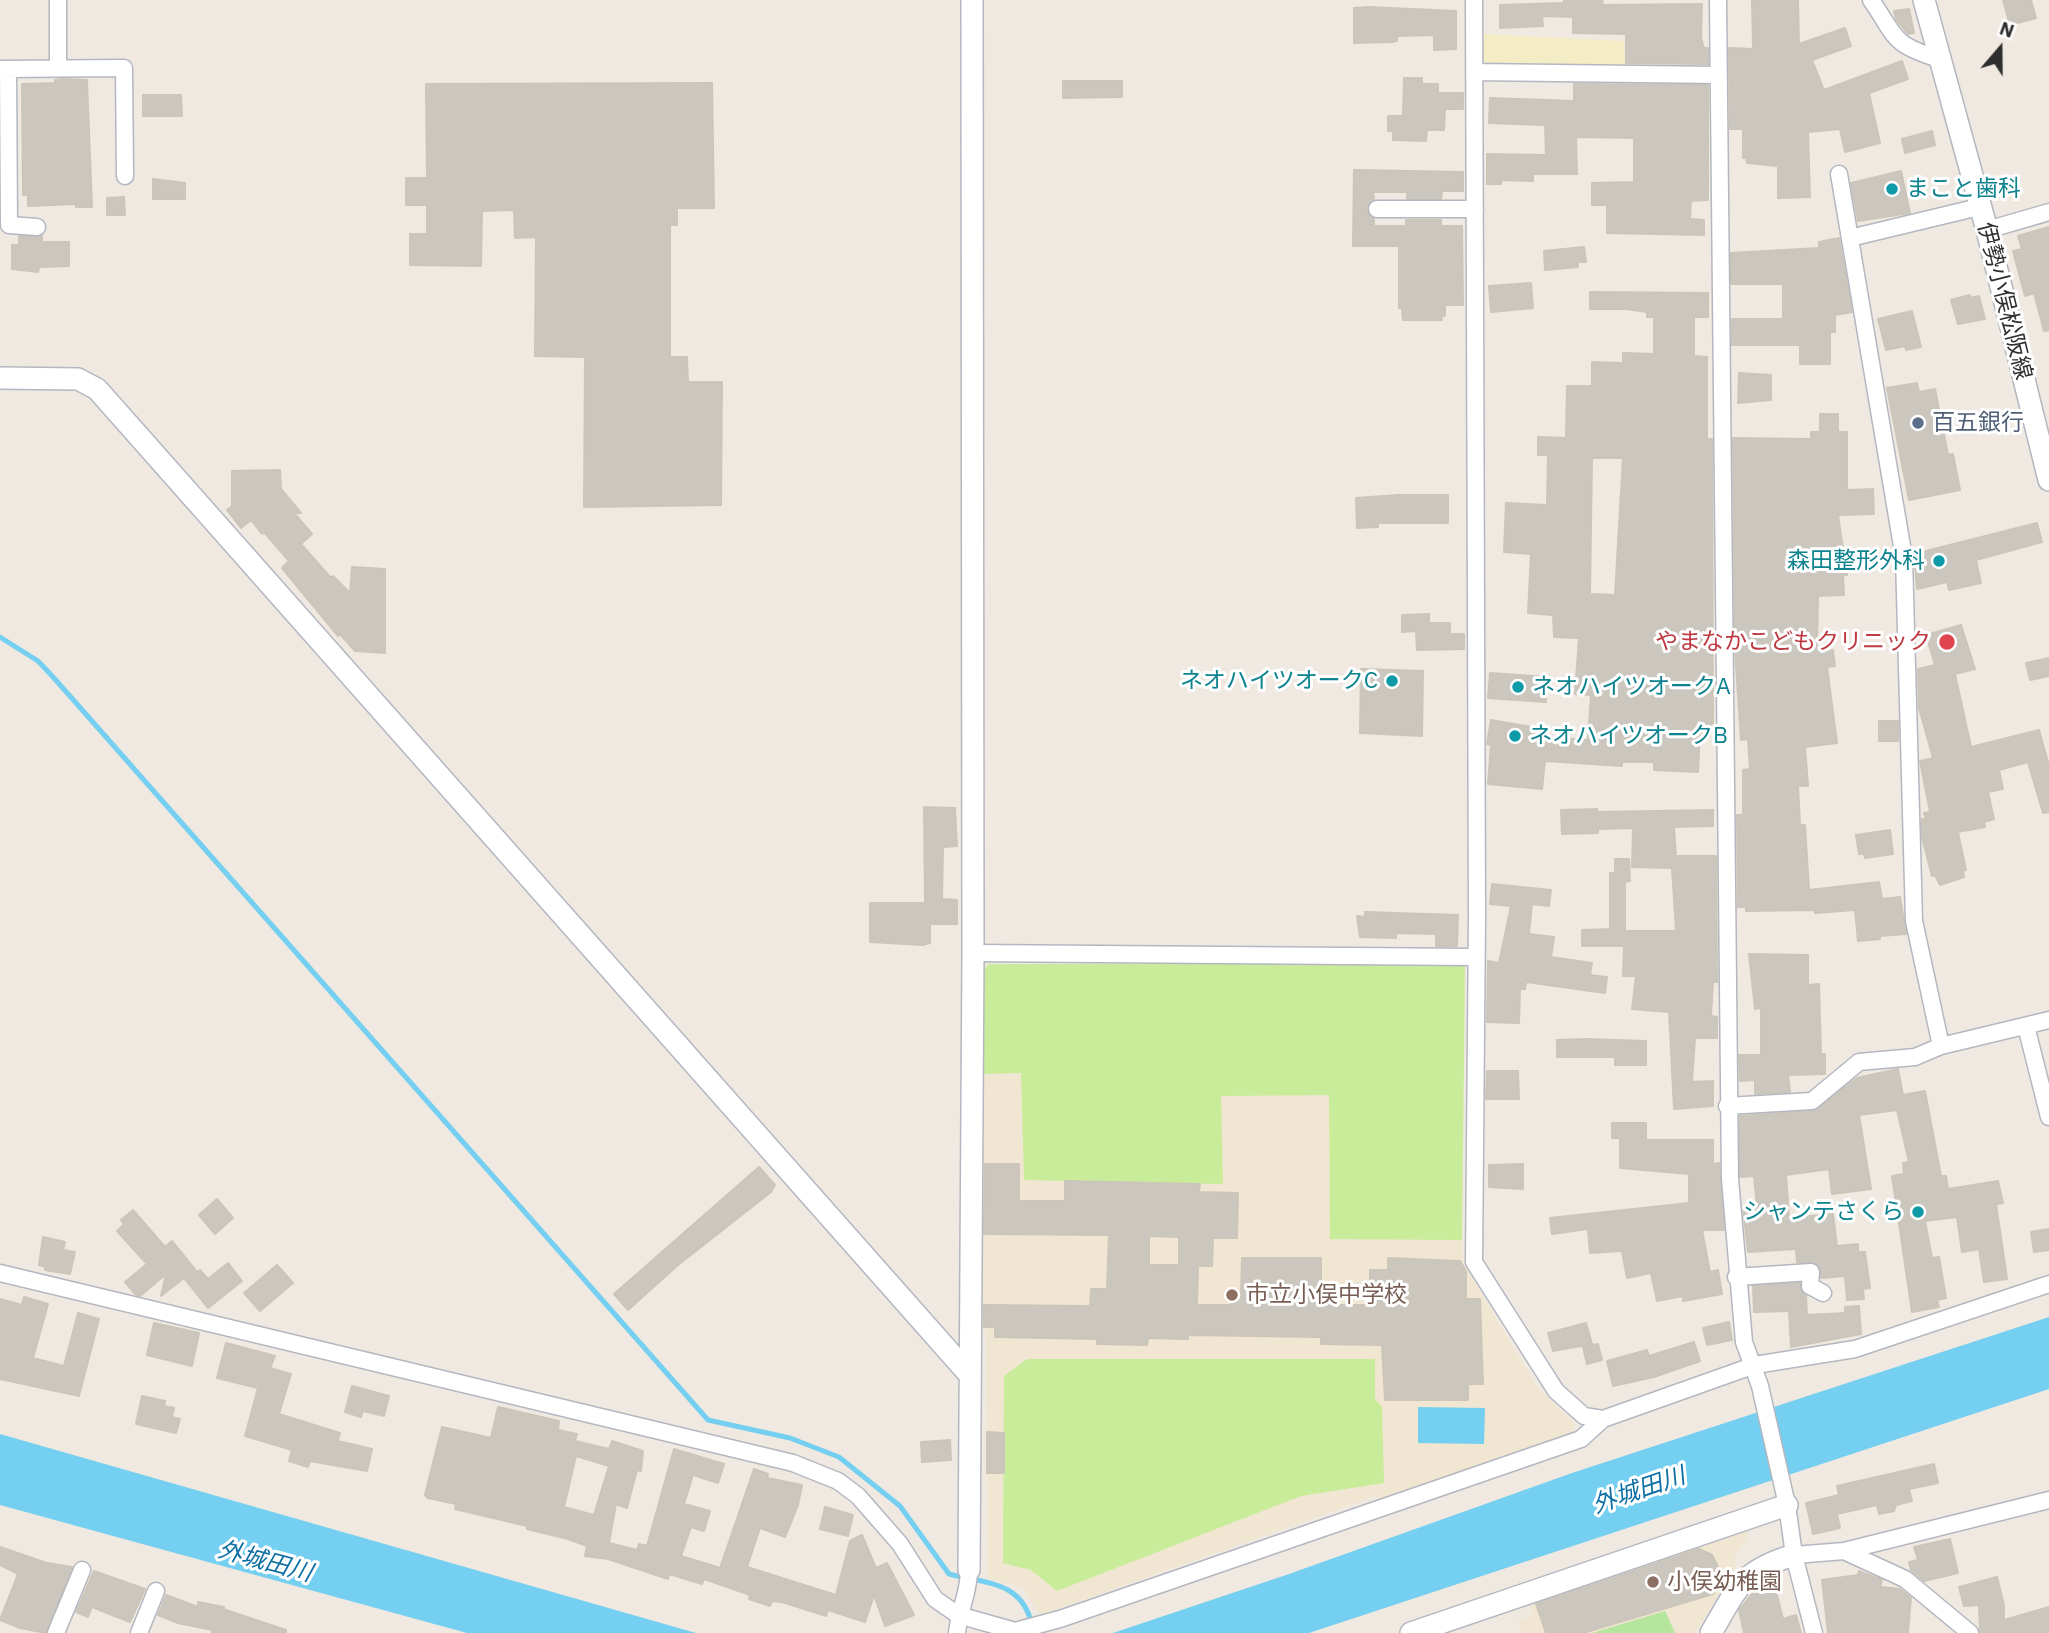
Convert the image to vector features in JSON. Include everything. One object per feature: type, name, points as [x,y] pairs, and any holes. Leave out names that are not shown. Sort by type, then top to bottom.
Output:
[{"type":"street","points":[[58,0],[58,68]]},
{"type":"street","points":[[957,1633],[958,1615],[969,1579],[968,1373],[973,953],[972,0]]},
{"type":"street","points":[[1474,0],[1474,1262],[1556,1391],[1584,1416],[1603,1419]]},
{"type":"street","points":[[1718,0],[1727,1107],[1736,1278],[1744,1342],[1750,1367],[1760,1386],[1786,1501],[1794,1555],[1814,1633]]},
{"type":"street","points":[[1871,0],[1890,33],[1907,49],[1939,59]]},
{"type":"street","name":"伊勢小俣松阪線","points":[[1924,0],[1987,230],[2049,480]]},
{"type":"street","points":[[37,227],[9,225],[4,69],[124,68],[125,176]]},
{"type":"street","points":[[1474,72],[1720,75]]},
{"type":"street","points":[[1839,174],[1904,558],[1914,921],[1941,1046]]},
{"type":"street","points":[[1850,238],[1979,206]]},
{"type":"street","points":[[1377,209],[1475,209]]},
{"type":"street","points":[[1987,230],[2049,212]]},
{"type":"street","points":[[0,378],[78,379],[97,389],[968,1373]]},
{"type":"street","points":[[973,953],[1475,957]]},
{"type":"street","points":[[1727,1107],[1812,1101],[1859,1062],[1915,1057],[1941,1046],[2049,1020]]},
{"type":"street","points":[[2025,1026],[2049,1117]]},
{"type":"street","points":[[1736,1278],[1811,1272],[1810,1286],[1823,1293]]},
{"type":"street","points":[[0,1273],[793,1463],[838,1481],[858,1496],[900,1544],[935,1599],[958,1615],[1015,1631],[1581,1439],[1603,1419],[1750,1367],[1855,1349],[2049,1284]]},
{"type":"street","points":[[1711,1633],[1731,1598],[1756,1569],[1794,1555],[1844,1552],[2049,1500]]},
{"type":"street","points":[[1411,1633],[1786,1501]]},
{"type":"street","points":[[1844,1552],[1905,1579],[1970,1633]]},
{"type":"street","points":[[56,1633],[82,1570]]},
{"type":"street","points":[[139,1633],[156,1591]]},
{"type":"shaded area","name":"市立小俣中学校","points":[[989,964],[1465,964],[1462,1261],[1537,1387],[1575,1425],[1573,1433],[1381,1502],[1376,1496],[1040,1615],[1023,1588],[988,1578],[986,1330],[981,1329],[983,970]]},
{"type":"shaded area","name":"小俣幼稚園","points":[[1748,1527],[1746,1541],[1733,1558],[1736,1565],[1695,1633],[1522,1633],[1518,1620],[1532,1616],[1528,1600]]},
{"type":"green space","points":[[989,964],[1465,964],[1462,1240],[1330,1239],[1329,1095],[1221,1096],[1223,1184],[1024,1180],[1021,1073],[982,1074],[983,970]]},
{"type":"green space","points":[[1027,1359],[1375,1359],[1375,1399],[1382,1407],[1384,1483],[1301,1496],[1057,1591],[1031,1570],[1003,1563],[1004,1376]]},
{"type":"green space","points":[[1665,1611],[1675,1633],[1592,1633]]},
{"type":"sand","points":[[1483,34],[1624,41],[1625,69],[1483,69]]},
{"type":"water","name":"外城田川","points":[[2049,1317],[2049,1389],[1309,1633],[1113,1633],[1289,1574],[1572,1473]]},
{"type":"water","points":[[1418,1407],[1485,1408],[1484,1444],[1418,1443]]},
{"type":"water","name":"外城田川","points":[[0,1434],[696,1633],[467,1633],[0,1505]]},
{"type":"building","points":[[1564,0],[1602,0],[1603,5],[1702,4],[1701,38],[1704,48],[1708,48],[1708,64],[1626,63],[1626,34],[1573,33],[1573,17],[1542,16],[1543,26],[1500,28],[1500,5],[1564,3]]},
{"type":"building","points":[[1752,0],[1798,0],[1799,44],[1845,28],[1851,46],[1812,60],[1824,90],[1902,61],[1908,79],[1869,93],[1880,143],[1845,152],[1840,129],[1808,132],[1810,197],[1778,198],[1778,166],[1747,163],[1746,158],[1743,158],[1743,129],[1730,129],[1729,48],[1753,49]]},
{"type":"building","points":[[2003,0],[2031,0],[2036,18],[2010,25]]},
{"type":"building","points":[[1354,8],[1456,11],[1456,49],[1434,50],[1434,35],[1397,36],[1397,41],[1392,42],[1354,43]]},
{"type":"building","points":[[1909,9],[1914,33],[1908,34],[1896,19],[1894,11]]},
{"type":"building","points":[[1404,78],[1422,78],[1422,84],[1438,84],[1438,93],[1463,93],[1463,109],[1445,109],[1444,130],[1427,130],[1426,141],[1393,140],[1393,131],[1388,131],[1388,116],[1403,116]]},
{"type":"building","points":[[55,80],[87,80],[92,207],[76,207],[76,204],[28,206],[28,195],[23,195],[22,84],[55,83]]},
{"type":"building","points":[[1063,81],[1122,81],[1122,97],[1063,98]]},
{"type":"building","points":[[712,83],[714,208],[677,208],[677,225],[670,225],[670,357],[687,357],[688,382],[722,382],[721,505],[584,507],[585,357],[535,356],[536,237],[515,238],[514,210],[482,211],[481,266],[410,265],[410,234],[427,234],[427,205],[406,205],[406,178],[427,178],[426,84]]},
{"type":"building","points":[[1574,84],[1708,85],[1708,200],[1691,201],[1690,219],[1704,220],[1704,235],[1607,233],[1607,205],[1592,205],[1592,183],[1634,182],[1634,138],[1576,137],[1577,174],[1533,174],[1533,181],[1501,180],[1501,184],[1487,184],[1487,154],[1546,155],[1545,125],[1489,123],[1490,98],[1574,101]]},
{"type":"building","points":[[143,95],[181,95],[182,116],[143,116]]},
{"type":"building","points":[[1932,131],[1935,145],[1905,153],[1902,139]]},
{"type":"building","points":[[1354,170],[1463,172],[1463,191],[1442,191],[1441,199],[1407,199],[1407,192],[1373,192],[1374,199],[1367,210],[1374,219],[1374,226],[1406,226],[1406,220],[1441,220],[1441,226],[1462,226],[1463,305],[1445,305],[1445,316],[1441,316],[1442,320],[1403,320],[1402,308],[1399,308],[1399,246],[1353,246]]},
{"type":"building","points":[[1901,171],[1910,213],[1858,221],[1851,183]]},
{"type":"building","points":[[153,179],[185,183],[185,199],[153,199]]},
{"type":"building","points":[[124,197],[125,215],[107,215],[107,198]]},
{"type":"building","points":[[2049,227],[2049,330],[2044,331],[2034,293],[2025,296],[2013,251],[2022,249],[2018,236]]},
{"type":"building","points":[[19,236],[42,236],[42,242],[69,242],[69,266],[39,267],[38,272],[12,269],[12,245],[19,245]]},
{"type":"building","points":[[1839,238],[1852,312],[1835,315],[1835,332],[1830,332],[1830,364],[1800,364],[1800,345],[1732,345],[1732,319],[1783,319],[1783,284],[1731,284],[1731,253],[1819,248],[1819,242]]},
{"type":"building","points":[[1584,247],[1586,262],[1578,262],[1578,267],[1545,270],[1544,251]]},
{"type":"building","points":[[1531,283],[1533,308],[1491,312],[1489,286]]},
{"type":"building","points":[[1590,292],[1708,293],[1708,317],[1694,317],[1694,356],[1707,357],[1707,439],[1712,439],[1713,733],[1700,733],[1698,772],[1654,770],[1654,762],[1622,762],[1622,766],[1545,761],[1542,789],[1488,784],[1491,745],[1487,744],[1491,720],[1543,729],[1542,737],[1588,740],[1591,695],[1575,694],[1579,638],[1554,637],[1553,615],[1528,613],[1531,554],[1504,552],[1506,503],[1547,505],[1548,455],[1538,455],[1538,437],[1566,438],[1567,386],[1592,386],[1592,362],[1623,363],[1623,353],[1654,354],[1654,317],[1647,317],[1647,312],[1590,309]],"holes":[[[1592,458],[1623,458],[1615,595],[1590,594]]]},
{"type":"building","points":[[1970,295],[1970,298],[1979,296],[1985,319],[1958,324],[1951,300]]},
{"type":"building","points":[[1912,311],[1921,347],[1906,350],[1905,346],[1886,350],[1878,319]]},
{"type":"building","points":[[1739,373],[1771,375],[1771,400],[1738,403]]},
{"type":"building","name":"百五銀行","points":[[1917,383],[1919,392],[1935,389],[1948,455],[1953,454],[1960,490],[1909,500],[1887,388]]},
{"type":"building","points":[[1820,414],[1838,414],[1838,432],[1847,432],[1847,490],[1873,489],[1874,514],[1838,515],[1847,575],[1843,575],[1844,595],[1818,596],[1817,648],[1823,647],[1823,652],[1833,650],[1835,666],[1827,667],[1837,743],[1805,747],[1808,786],[1798,786],[1800,825],[1805,825],[1809,890],[1879,882],[1882,899],[1900,897],[1906,934],[1880,936],[1880,939],[1858,941],[1855,910],[1815,913],[1815,910],[1746,911],[1746,907],[1738,907],[1737,815],[1743,815],[1743,770],[1750,769],[1748,739],[1741,740],[1735,651],[1733,438],[1811,439],[1811,432],[1820,432]]},
{"type":"building","points":[[280,470],[281,489],[301,513],[294,513],[312,534],[301,544],[331,578],[333,576],[350,593],[352,567],[385,569],[385,653],[355,651],[340,634],[338,636],[282,568],[289,561],[264,532],[262,534],[251,520],[241,528],[227,510],[232,506],[232,471]]},
{"type":"building","points":[[1448,495],[1448,523],[1378,523],[1378,527],[1357,528],[1356,498]]},
{"type":"building","points":[[2037,523],[2042,542],[1976,560],[1981,583],[1949,590],[1947,582],[1917,589],[1914,554]]},
{"type":"building","points":[[1429,614],[1429,623],[1450,623],[1450,634],[1464,634],[1464,649],[1417,650],[1416,631],[1402,632],[1402,615]]},
{"type":"building","points":[[1961,625],[1975,669],[1955,674],[1971,747],[2039,730],[2049,766],[2049,812],[2043,813],[2028,762],[1999,770],[2003,789],[1988,792],[1994,819],[1984,822],[1985,827],[1958,832],[1966,870],[1963,871],[1964,877],[1940,885],[1935,875],[1932,876],[1922,837],[1922,819],[1926,819],[1924,813],[1930,812],[1920,761],[1933,758],[1919,708],[1918,669],[1935,665],[1926,635]]},
{"type":"building","points":[[2049,658],[2049,676],[2030,680],[2026,663]]},
{"type":"building","points":[[1361,669],[1423,671],[1422,736],[1360,733]]},
{"type":"building","name":"ネオハイツオークA","points":[[1490,673],[1548,677],[1546,702],[1488,698]]},
{"type":"building","points":[[1879,721],[1898,721],[1898,741],[1879,741]]},
{"type":"building","points":[[924,807],[955,808],[957,846],[943,847],[942,899],[957,900],[957,924],[930,924],[930,943],[923,945],[870,942],[870,903],[925,903]]},
{"type":"building","points":[[1597,809],[1597,812],[1713,810],[1713,826],[1674,827],[1676,856],[1716,856],[1717,982],[1713,982],[1711,1016],[1717,1017],[1717,1038],[1695,1038],[1692,1082],[1713,1081],[1713,1106],[1674,1109],[1669,1012],[1632,1009],[1636,976],[1623,976],[1624,946],[1582,946],[1582,930],[1610,929],[1610,873],[1615,873],[1615,859],[1629,859],[1630,881],[1625,882],[1625,931],[1676,931],[1672,868],[1632,867],[1633,828],[1562,834],[1561,810]]},
{"type":"building","points":[[1890,830],[1893,854],[1865,858],[1864,854],[1859,854],[1856,835]]},
{"type":"building","points":[[1492,884],[1551,890],[1549,906],[1532,904],[1529,934],[1554,937],[1551,957],[1592,963],[1590,975],[1607,977],[1605,993],[1526,982],[1525,989],[1520,989],[1519,1023],[1487,1022],[1488,961],[1499,963],[1511,906],[1490,904]]},
{"type":"building","points":[[1365,912],[1458,915],[1457,946],[1436,946],[1436,934],[1396,933],[1396,938],[1360,937],[1357,916],[1365,917]]},
{"type":"building","points":[[1749,954],[1808,955],[1808,985],[1819,984],[1821,1054],[1825,1054],[1825,1074],[1788,1075],[1790,1092],[1755,1094],[1755,1080],[1740,1081],[1739,1055],[1761,1055],[1761,1008],[1755,1009]]},
{"type":"building","points":[[1557,1040],[1646,1041],[1646,1065],[1615,1065],[1615,1057],[1557,1057]]},
{"type":"building","points":[[1898,1069],[1903,1095],[1925,1091],[1941,1176],[1946,1176],[1948,1189],[1998,1181],[2003,1203],[1996,1204],[2007,1279],[1984,1282],[1979,1249],[1962,1252],[1957,1217],[1925,1221],[1932,1258],[1939,1257],[1946,1298],[1937,1300],[1939,1307],[1912,1312],[1892,1176],[1904,1174],[1903,1163],[1909,1162],[1897,1110],[1859,1115],[1871,1189],[1832,1194],[1829,1169],[1786,1175],[1789,1218],[1833,1214],[1837,1246],[1858,1244],[1858,1252],[1865,1252],[1870,1288],[1863,1289],[1864,1299],[1847,1300],[1845,1276],[1821,1278],[1817,1263],[1797,1262],[1796,1249],[1748,1252],[1743,1208],[1757,1207],[1754,1176],[1740,1177],[1740,1116],[1813,1111],[1857,1078]]},
{"type":"building","points":[[1487,1071],[1518,1071],[1519,1099],[1486,1099]]},
{"type":"building","points":[[1612,1123],[1646,1123],[1646,1140],[1713,1140],[1713,1164],[1719,1163],[1724,1230],[1702,1230],[1710,1272],[1718,1270],[1722,1294],[1683,1301],[1683,1296],[1657,1301],[1651,1273],[1627,1278],[1622,1251],[1590,1253],[1588,1229],[1552,1234],[1550,1218],[1689,1203],[1689,1174],[1620,1168],[1620,1138],[1612,1138]]},
{"type":"building","points":[[985,1164],[1019,1164],[1019,1201],[1065,1201],[1065,1181],[1200,1184],[1199,1192],[1238,1193],[1237,1238],[1213,1238],[1212,1266],[1198,1266],[1197,1305],[1231,1305],[1231,1294],[1241,1294],[1242,1258],[1321,1258],[1321,1286],[1337,1286],[1336,1305],[1370,1305],[1370,1270],[1388,1270],[1388,1258],[1460,1261],[1466,1271],[1466,1299],[1480,1299],[1483,1384],[1468,1384],[1468,1400],[1385,1400],[1382,1345],[1321,1344],[1321,1337],[1188,1335],[1188,1339],[1148,1338],[1147,1345],[1097,1344],[1097,1339],[995,1337],[995,1327],[984,1327],[984,1305],[1090,1306],[1091,1289],[1107,1289],[1109,1235],[984,1234]],"holes":[[[1149,1236],[1179,1237],[1179,1265],[1149,1265]]]},
{"type":"building","points":[[1523,1164],[1523,1189],[1489,1187],[1489,1165]]},
{"type":"building","points":[[759,1167],[775,1185],[771,1192],[678,1265],[628,1310],[614,1294]]},
{"type":"building","points":[[217,1199],[233,1218],[215,1234],[199,1215]]},
{"type":"building","points":[[133,1210],[165,1247],[172,1241],[197,1272],[200,1270],[208,1279],[228,1263],[242,1281],[208,1308],[184,1278],[161,1296],[166,1274],[140,1296],[135,1294],[125,1282],[147,1264],[117,1231],[124,1224],[121,1220]]},
{"type":"building","points":[[2049,1229],[2049,1250],[2034,1252],[2031,1232]]},
{"type":"building","points":[[43,1237],[65,1242],[63,1250],[75,1252],[70,1274],[45,1270],[45,1267],[39,1265]]},
{"type":"building","points":[[277,1265],[293,1283],[260,1311],[244,1293]]},
{"type":"building","points":[[1800,1283],[1806,1296],[1807,1315],[1845,1313],[1845,1307],[1859,1306],[1861,1334],[1791,1347],[1789,1311],[1754,1312],[1753,1286]]},
{"type":"building","points":[[24,1297],[48,1304],[33,1358],[64,1366],[78,1313],[99,1319],[79,1396],[0,1379],[0,1299],[22,1305]]},
{"type":"building","points":[[1729,1322],[1732,1340],[1707,1345],[1703,1328]]},
{"type":"building","points":[[154,1323],[199,1333],[192,1366],[147,1355]]},
{"type":"building","points":[[1586,1323],[1592,1344],[1553,1351],[1548,1333]]},
{"type":"building","points":[[1694,1342],[1700,1361],[1654,1377],[1613,1386],[1607,1361],[1647,1350],[1649,1356]]},
{"type":"building","points":[[226,1343],[275,1356],[270,1368],[291,1374],[279,1414],[340,1433],[338,1441],[372,1449],[367,1471],[310,1461],[308,1467],[289,1461],[292,1450],[245,1436],[258,1388],[217,1378]]},
{"type":"building","points":[[1598,1344],[1602,1360],[1587,1364],[1583,1347]]},
{"type":"building","points":[[352,1386],[389,1396],[384,1416],[363,1411],[361,1417],[345,1412]]},
{"type":"building","points":[[142,1396],[165,1401],[164,1406],[174,1408],[172,1417],[180,1419],[176,1433],[136,1424]]},
{"type":"building","points":[[498,1407],[559,1421],[558,1430],[577,1434],[575,1441],[609,1449],[612,1441],[643,1451],[641,1471],[637,1470],[627,1508],[616,1504],[609,1543],[637,1550],[639,1544],[647,1546],[674,1449],[724,1464],[718,1483],[693,1475],[684,1504],[710,1511],[704,1531],[691,1527],[681,1556],[720,1568],[754,1469],[768,1474],[767,1478],[802,1485],[798,1505],[785,1537],[760,1528],[747,1567],[836,1595],[850,1541],[862,1535],[876,1568],[887,1563],[914,1615],[885,1626],[874,1595],[865,1622],[828,1610],[826,1616],[782,1602],[772,1601],[770,1606],[749,1599],[750,1595],[704,1579],[702,1584],[669,1574],[668,1579],[608,1559],[585,1556],[587,1546],[527,1529],[527,1526],[455,1509],[456,1504],[425,1495],[442,1427],[491,1438]],"holes":[[[576,1456],[609,1466],[594,1515],[564,1507]]]},
{"type":"building","points":[[987,1432],[1004,1433],[1004,1473],[987,1473]]},
{"type":"building","points":[[950,1440],[951,1460],[922,1462],[921,1442]]},
{"type":"building","points":[[1934,1464],[1938,1483],[1909,1489],[1912,1501],[1896,1505],[1894,1511],[1879,1514],[1877,1505],[1837,1514],[1840,1528],[1813,1534],[1806,1503],[1839,1495],[1837,1486]]},
{"type":"building","points":[[825,1507],[853,1515],[848,1536],[820,1529]]},
{"type":"building","points":[[1950,1539],[1958,1573],[1924,1581],[1911,1570],[1909,1562],[1918,1560],[1914,1547]]},
{"type":"building","points":[[0,1547],[47,1563],[72,1567],[46,1633],[20,1628],[0,1620],[18,1574],[0,1565]]},
{"type":"building","name":"小俣幼稚園","points":[[1699,1549],[1712,1555],[1722,1575],[1713,1594],[1583,1633],[1546,1633],[1536,1604]]},
{"type":"building","points":[[94,1571],[145,1589],[130,1622],[92,1607],[88,1617],[76,1612]]},
{"type":"building","points":[[1859,1571],[1882,1580],[1880,1587],[1900,1589],[1911,1598],[1908,1633],[1828,1633],[1822,1580],[1858,1575]]},
{"type":"building","points":[[1997,1577],[2004,1605],[2004,1620],[2049,1607],[2049,1633],[1980,1633],[1979,1605],[1964,1606],[1959,1587]]},
{"type":"building","points":[[1772,1586],[1773,1591],[1776,1591],[1783,1619],[1796,1615],[1801,1633],[1744,1633],[1739,1610],[1755,1590]]},
{"type":"building","points":[[166,1595],[198,1607],[198,1602],[224,1607],[223,1609],[286,1630],[286,1633],[212,1633],[212,1630],[178,1623],[158,1615]]},
{"type":"waterway","points":[[0,637],[38,661],[54,678],[708,1420],[790,1438],[839,1457],[900,1506],[949,1574],[989,1583],[1011,1592],[1020,1600],[1032,1625]]},
{"type":"place","name":"まこと歯科","points":[[1892,189]]},
{"type":"place","name":"百五銀行","points":[[1918,423]]},
{"type":"place","name":"森田整形外科","points":[[1939,561]]},
{"type":"place","name":"やまなかこどもクリニック","points":[[1947,642]]},
{"type":"place","name":"ネオハイツオークC","points":[[1392,681]]},
{"type":"place","name":"ネオハイツオークA","points":[[1518,687]]},
{"type":"place","name":"ネオハイツオークB","points":[[1515,736]]},
{"type":"place","name":"シャンテさくら","points":[[1918,1212]]},
{"type":"place","name":"市立小俣中学校","points":[[1232,1295]]},
{"type":"place","name":"小俣幼稚園","points":[[1653,1582]]}]
